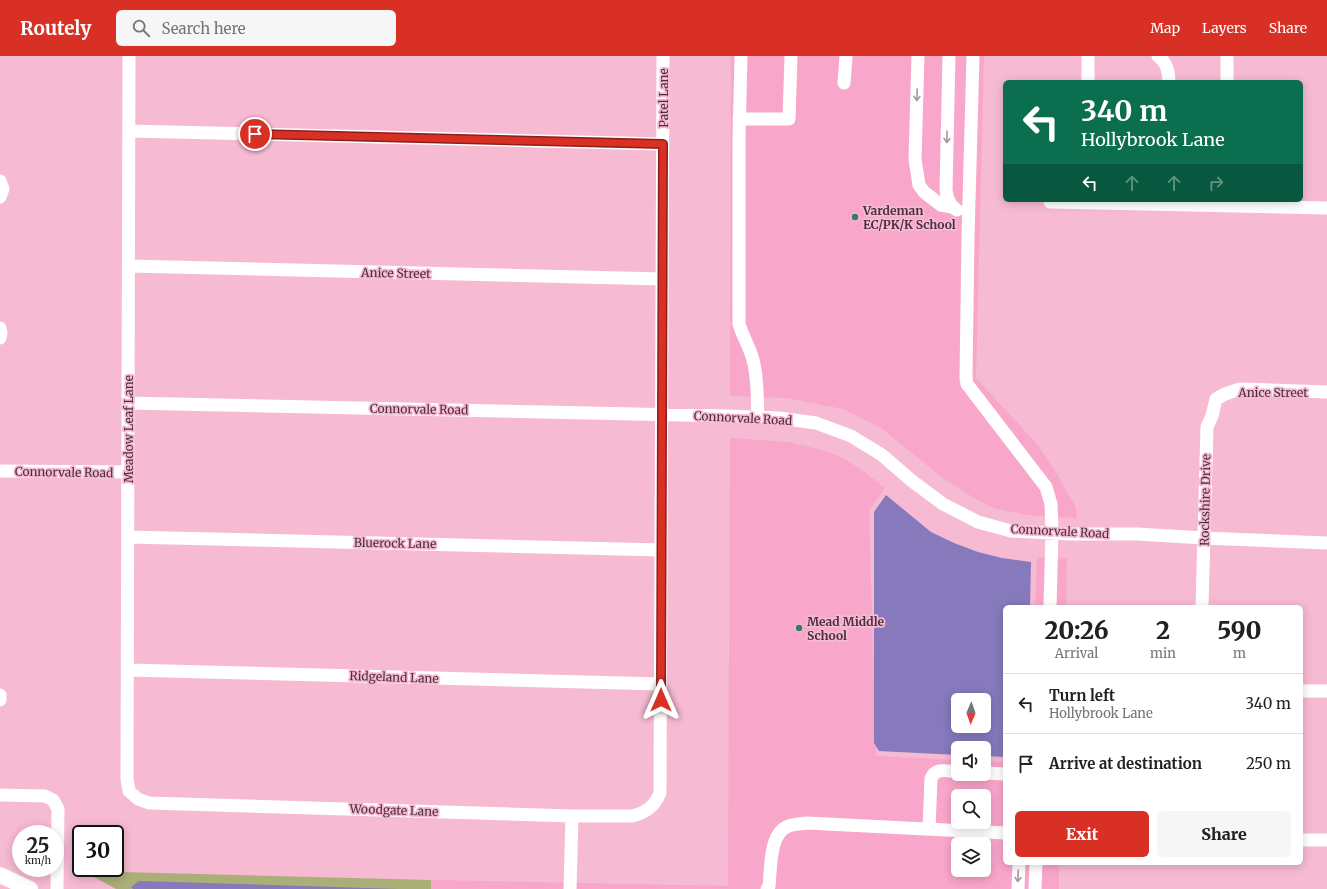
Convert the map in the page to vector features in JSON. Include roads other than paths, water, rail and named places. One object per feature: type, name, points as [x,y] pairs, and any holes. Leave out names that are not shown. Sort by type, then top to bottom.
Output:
[{"type":"main road","points":[[0,875],[30,889]]},
{"type":"street","name":"Meadow Leaf Lane","points":[[129,56],[127,779],[129,791],[138,799]]},
{"type":"street","name":"Patel Lane","points":[[650,808],[657,801],[660,793],[663,56]]},
{"type":"street","points":[[741,56],[739,119],[739,324],[743,337],[753,358],[757,376],[758,417]]},
{"type":"street","points":[[739,119],[789,120],[791,56]]},
{"type":"street","points":[[844,83],[846,56]]},
{"type":"street","points":[[918,56],[915,159],[919,185],[924,192],[941,205],[968,215]]},
{"type":"street","points":[[950,56],[946,190],[947,197],[952,208]]},
{"type":"street","points":[[973,56],[968,215],[966,377],[967,384],[1046,487],[1051,504],[1052,532],[1050,605]]},
{"type":"street","points":[[1158,56],[1166,65],[1169,80]]},
{"type":"street","points":[[1088,80],[1090,58]]},
{"type":"street","points":[[1227,58],[1227,80]]},
{"type":"street","points":[[129,131],[663,144]]},
{"type":"street","points":[[0,181],[3,189],[0,197]]},
{"type":"street","points":[[1154,202],[1221,203],[1327,208]]},
{"type":"street","name":"Anice Street","points":[[129,266],[662,279]]},
{"type":"street","points":[[0,328],[0,338]]},
{"type":"street","name":"Anice Street","points":[[1221,397],[1240,389],[1327,392]]},
{"type":"street","name":"Rockshire Drive","points":[[1202,605],[1207,427],[1212,416],[1216,399],[1221,397]]},
{"type":"street","name":"Connorvale Road","points":[[128,403],[779,418],[816,423],[851,436],[882,455],[912,481],[943,504],[978,522],[1011,531],[1137,534],[1327,542]]},
{"type":"street","name":"Connorvale Road","points":[[0,471],[128,472]]},
{"type":"street","name":"Bluerock Lane","points":[[128,536],[661,550]]},
{"type":"street","name":"Ridgeland Lane","points":[[128,670],[661,684]]},
{"type":"street","points":[[1303,691],[1327,691]]},
{"type":"street","points":[[0,695],[0,700]]},
{"type":"street","points":[[929,829],[931,779],[933,774],[938,771],[951,772]]},
{"type":"street","points":[[991,773],[1003,774]]},
{"type":"street","points":[[0,795],[45,796],[53,800],[58,809],[57,889]]},
{"type":"street","name":"Woodgate Lane","points":[[138,799],[149,803],[572,816],[632,816],[641,814],[650,808]]},
{"type":"street","points":[[570,889],[572,816]]},
{"type":"street","points":[[767,889],[769,886],[772,850],[777,835],[787,826],[807,823],[1003,833]]},
{"type":"street","points":[[1303,840],[1327,840]]},
{"type":"street","points":[[1018,889],[1019,865]]},
{"type":"street","points":[[1036,865],[1036,889]]},
{"type":"place","name":"Vardeman EC/PK/K School","points":[[855,217]]},
{"type":"place","name":"Mead Middle School","points":[[799,628]]}]
